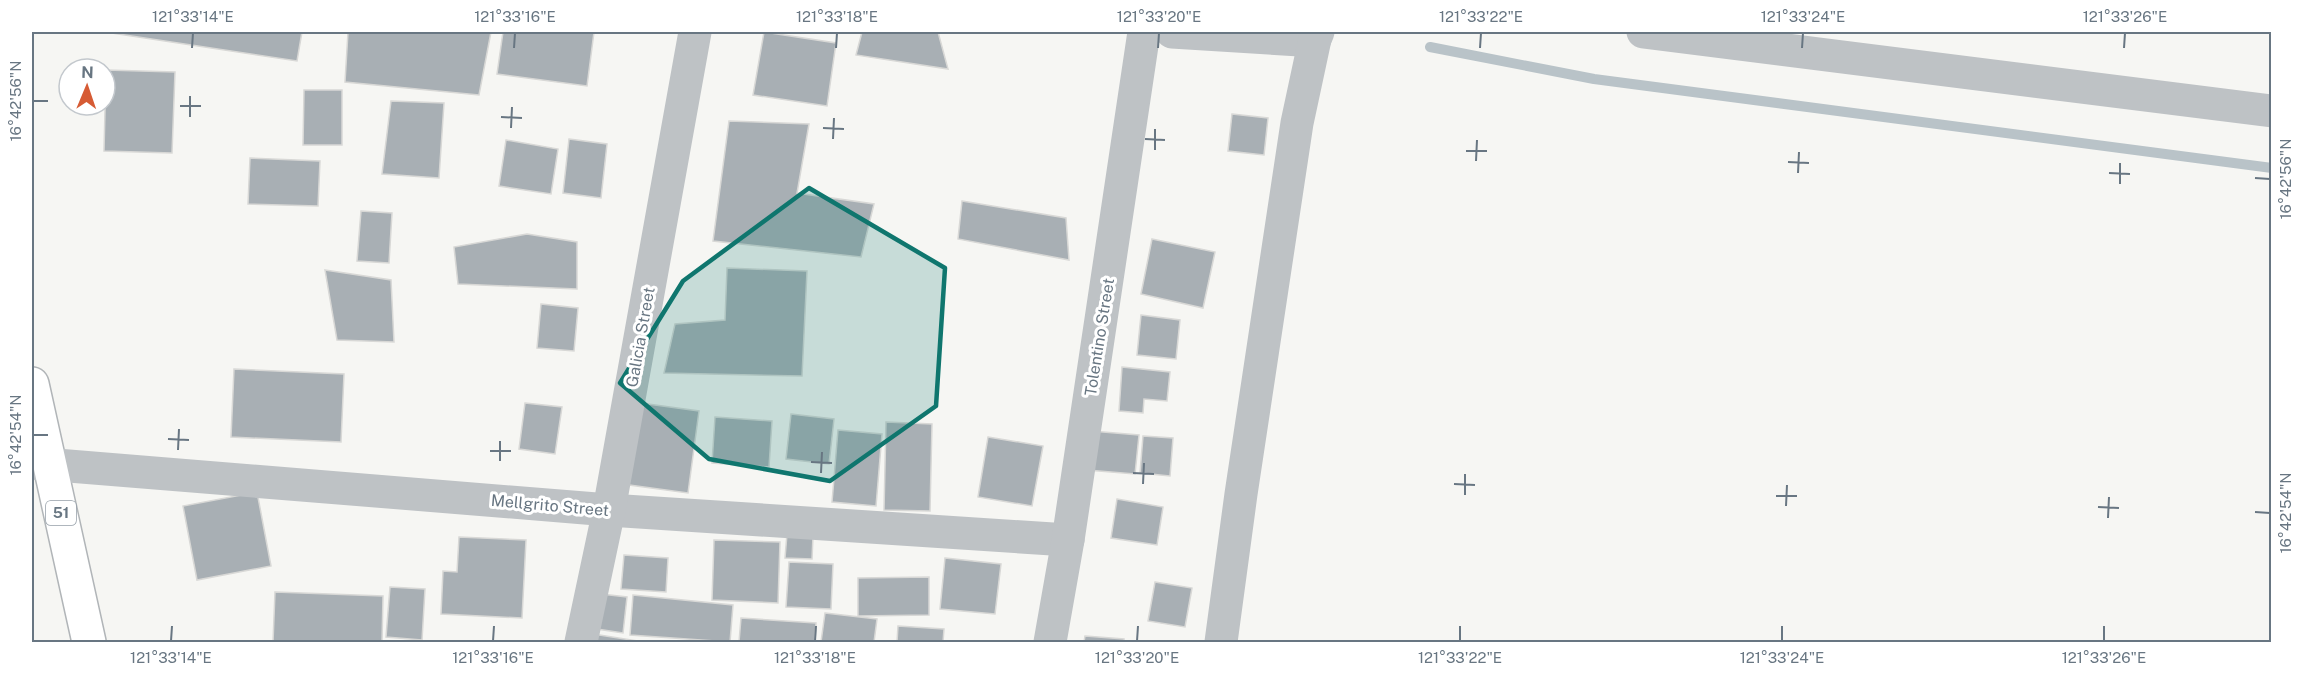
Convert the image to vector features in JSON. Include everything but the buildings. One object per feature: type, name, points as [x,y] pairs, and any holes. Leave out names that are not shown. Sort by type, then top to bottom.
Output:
[{"type":"highway","name":"51","points":[[32,384],[41,464],[89,642]]},
{"type":"street","name":"Galicia Street","points":[[580,642],[609,510],[695,32]]},
{"type":"street","name":"Tolentino Street","points":[[1050,642],[1068,540],[1144,32]]},
{"type":"street","points":[[1172,32],[1300,40],[1317,35],[1297,123],[1221,642]]},
{"type":"street","points":[[1643,32],[2271,111]]},
{"type":"street","name":"Mellgrito Street","points":[[41,464],[609,510],[1068,540]]},
{"type":"highlighted area","points":[[809,188],[945,268],[936,406],[830,481],[709,459],[620,383],[683,281]]},
{"type":"waterway","points":[[1430,47],[1594,79],[2272,168]]}]
